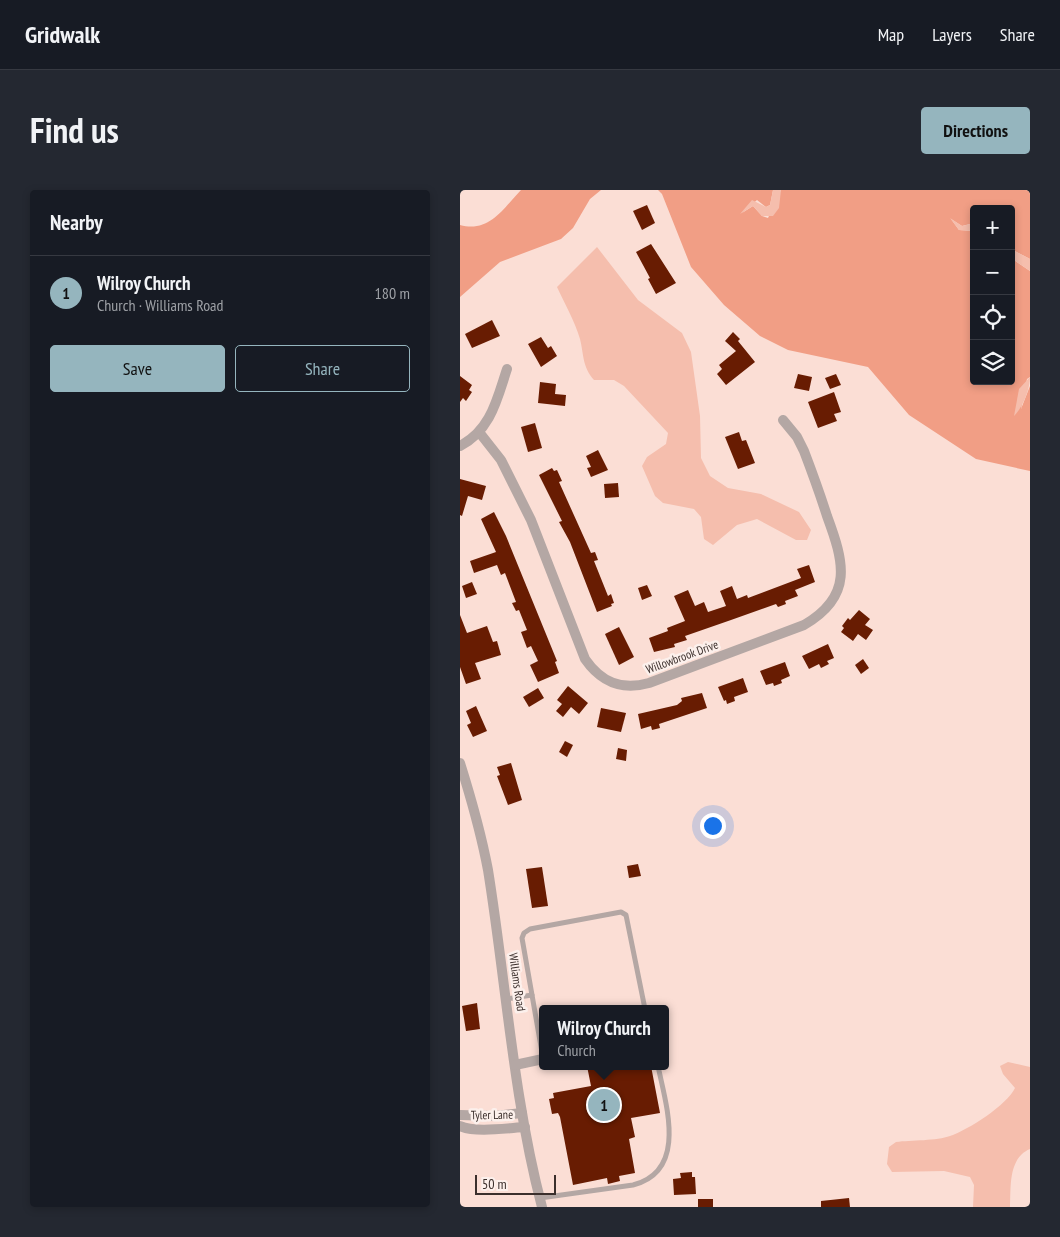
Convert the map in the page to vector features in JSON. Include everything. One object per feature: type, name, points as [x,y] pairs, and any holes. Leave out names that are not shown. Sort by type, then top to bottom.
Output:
[{"type":"street","points":[[460,446],[479,432],[493,412],[507,369]]},
{"type":"street","name":"Willowbrook Drive","points":[[479,432],[501,460],[530,520],[585,659],[599,676],[609,682],[628,686],[649,683],[804,625],[816,618],[834,598],[842,575],[840,552],[804,451],[797,437],[783,420]]},
{"type":"street","name":"Williams Road","points":[[460,763],[473,806],[488,869],[524,1127],[541,1202]]},
{"type":"street","points":[[515,1065],[539,1059]]},
{"type":"street","name":"Tyler Lane","points":[[460,1115],[495,1116],[522,1113]]},
{"type":"street","name":"Tyler Lane","points":[[460,1126],[488,1129],[524,1127]]},
{"type":"lane","points":[[539,1035],[522,938],[524,933],[530,930],[621,912],[626,915],[644,1005]]},
{"type":"lane","points":[[506,999],[532,994]]},
{"type":"lane","points":[[541,1202],[633,1185],[644,1182],[654,1174],[666,1155],[670,1134],[659,1070]]},
{"type":"shaded area","points":[[521,190],[601,190],[590,199],[573,228],[561,239],[500,262],[460,297],[460,225],[479,226],[495,218]]},
{"type":"shaded area","points":[[658,190],[773,190],[770,205],[766,207],[757,200],[742,213],[753,206],[762,216],[768,218],[781,190],[1030,190],[1030,259],[1015,251],[1015,205],[970,205],[970,224],[962,226],[951,219],[959,230],[970,231],[970,385],[1015,385],[1015,261],[1030,271],[1030,377],[1027,379],[1021,409],[1030,386],[1030,471],[976,459],[909,415],[868,367],[788,350],[760,336],[724,305],[691,267],[662,194]]},
{"type":"shaded area","points":[[773,190],[781,190],[779,208],[773,216],[762,216],[753,206],[740,214],[752,200],[766,207],[770,205]]},
{"type":"shaded area","points":[[950,218],[962,226],[970,224],[970,231],[959,230]]},
{"type":"shaded area","points":[[597,247],[638,300],[682,333],[691,352],[700,416],[701,458],[710,476],[728,488],[761,494],[799,512],[811,530],[807,540],[796,540],[757,519],[737,525],[713,545],[704,539],[701,517],[694,509],[663,503],[655,496],[642,466],[647,457],[666,444],[668,433],[624,386],[614,380],[594,380],[590,375],[585,365],[580,339],[557,287]]},
{"type":"shaded area","points":[[1015,251],[1030,259],[1030,271],[1015,261]]},
{"type":"shaded area","points":[[1030,377],[1025,398],[1014,416],[1019,389]]},
{"type":"shaded area","points":[[1008,1062],[1030,1067],[1030,1149],[1023,1153],[1014,1166],[1010,1207],[973,1207],[974,1185],[970,1177],[944,1171],[892,1172],[887,1164],[889,1147],[896,1142],[945,1138],[976,1123],[1004,1102],[1015,1088],[1003,1074],[1000,1066]]},
{"type":"building","points":[[647,205],[655,223],[642,230],[633,211]]},
{"type":"building","points":[[651,244],[676,283],[656,294],[636,252]]},
{"type":"building","points":[[492,320],[500,336],[472,348],[465,334]]},
{"type":"building","points":[[733,332],[740,339],[738,341],[755,362],[726,385],[717,374],[722,369],[719,365],[736,351],[725,341]]},
{"type":"building","points":[[541,337],[548,348],[551,346],[557,356],[541,367],[528,344]]},
{"type":"building","points":[[798,374],[812,377],[809,391],[794,388]]},
{"type":"building","points":[[836,374],[841,385],[830,389],[825,378]]},
{"type":"building","points":[[460,376],[472,385],[469,390],[472,392],[466,401],[463,398],[460,402]]},
{"type":"building","points":[[540,382],[556,384],[555,394],[566,395],[565,406],[538,403]]},
{"type":"building","points":[[834,392],[841,412],[834,414],[837,421],[818,428],[808,402]]},
{"type":"building","points":[[535,423],[542,448],[528,452],[521,427]]},
{"type":"building","points":[[739,432],[742,441],[746,440],[755,463],[738,469],[725,437]]},
{"type":"building","points":[[598,450],[608,470],[591,477],[587,468],[591,467],[586,456]]},
{"type":"building","points":[[552,468],[554,471],[557,470],[562,481],[559,482],[591,553],[595,552],[598,560],[594,561],[608,596],[611,594],[614,603],[611,604],[612,606],[597,612],[570,542],[559,522],[562,521],[539,475]]},
{"type":"building","points":[[460,479],[486,486],[482,500],[468,496],[462,516],[460,515]]},
{"type":"building","points":[[618,483],[619,497],[605,498],[604,484]]},
{"type":"building","points":[[494,512],[506,536],[557,661],[555,662],[559,673],[538,682],[530,665],[538,661],[531,646],[527,648],[521,632],[527,630],[519,610],[516,611],[512,603],[516,602],[505,573],[501,575],[497,565],[474,573],[470,561],[496,552],[481,519]]},
{"type":"building","points":[[809,565],[815,582],[795,590],[798,596],[785,601],[786,604],[778,607],[776,604],[685,636],[687,640],[674,644],[675,647],[654,652],[649,638],[668,631],[667,628],[685,621],[674,596],[688,590],[695,606],[704,602],[708,612],[726,606],[720,591],[732,586],[737,599],[747,595],[748,598],[801,578],[797,569]]},
{"type":"building","points":[[472,582],[477,594],[466,598],[462,586]]},
{"type":"building","points":[[647,585],[652,596],[642,600],[638,588]]},
{"type":"building","points":[[859,610],[870,619],[865,625],[873,630],[866,640],[858,634],[853,641],[841,632],[844,628],[842,626],[848,618],[850,620]]},
{"type":"building","points":[[460,615],[467,633],[487,626],[493,642],[497,641],[501,655],[475,663],[481,679],[466,684],[460,667]]},
{"type":"building","points":[[619,627],[634,657],[619,665],[605,634]]},
{"type":"building","points":[[828,644],[834,658],[827,661],[829,664],[821,668],[819,664],[809,669],[802,656]]},
{"type":"building","points":[[863,659],[869,668],[861,674],[855,665]]},
{"type":"building","points":[[785,662],[790,676],[781,680],[782,683],[774,686],[773,683],[766,685],[760,671]]},
{"type":"building","points":[[743,678],[748,692],[734,697],[735,701],[727,704],[718,687]]},
{"type":"building","points":[[568,686],[588,703],[579,714],[571,707],[563,717],[556,711],[562,704],[557,700]]},
{"type":"building","points":[[538,688],[544,698],[529,707],[523,697]]},
{"type":"building","points":[[702,693],[707,708],[659,724],[660,728],[652,730],[651,726],[641,729],[638,714],[677,705],[682,701],[681,698]]},
{"type":"building","points":[[476,706],[487,731],[473,737],[467,725],[471,723],[466,711]]},
{"type":"building","points":[[601,708],[626,713],[621,732],[597,727]]},
{"type":"building","points":[[565,741],[573,745],[567,757],[559,752]]},
{"type":"building","points":[[618,748],[627,750],[626,761],[616,759]]},
{"type":"building","points":[[511,763],[522,800],[508,805],[497,776],[500,775],[497,767]]},
{"type":"building","points":[[638,864],[641,876],[629,878],[627,866]]},
{"type":"building","points":[[542,867],[548,906],[532,908],[526,869]]},
{"type":"building","points":[[477,1003],[480,1029],[466,1031],[462,1006]]},
{"type":"building","points":[[588,1070],[652,1070],[660,1113],[631,1118],[635,1137],[629,1139],[635,1173],[619,1176],[620,1181],[608,1184],[607,1178],[573,1185],[560,1117],[558,1113],[552,1114],[549,1099],[554,1098],[553,1093],[591,1086]]},
{"type":"building","points":[[692,1172],[692,1177],[695,1177],[696,1194],[674,1195],[673,1179],[681,1178],[680,1173]]},
{"type":"building","points":[[849,1198],[850,1207],[821,1207],[821,1201]]},
{"type":"building","points":[[698,1199],[713,1199],[713,1207],[698,1207]]},
{"type":"place","name":"Wilroy Church","points":[[604,1105]]}]
